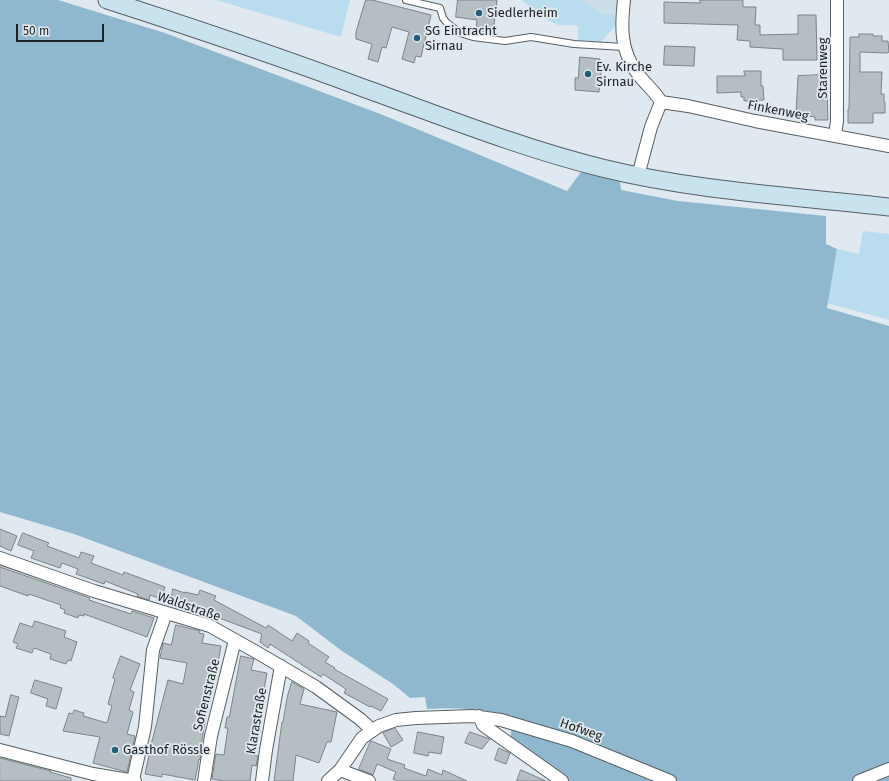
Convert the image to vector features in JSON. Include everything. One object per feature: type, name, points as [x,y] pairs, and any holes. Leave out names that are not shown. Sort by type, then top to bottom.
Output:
[{"type":"main road","points":[[107,0],[251,48],[527,147],[603,168],[638,176],[727,189],[889,207]]},
{"type":"street","points":[[624,0],[622,27],[624,47],[632,66],[654,91],[661,102],[651,127],[638,176]]},
{"type":"street","name":"Starenweg","points":[[835,135],[837,121],[837,0]]},
{"type":"street","name":"Finkenweg","points":[[661,102],[889,146]]},
{"type":"street","name":"Waldstraße","points":[[0,558],[68,582],[210,626],[316,686],[360,719],[372,730]]},
{"type":"street","points":[[0,750],[93,778],[134,781],[146,721],[153,650],[166,613]]},
{"type":"street","name":"Sofienstraße","points":[[204,781],[211,736],[235,640]]},
{"type":"street","name":"Klarastraße","points":[[262,781],[281,666]]},
{"type":"street","points":[[479,716],[482,724],[562,781]]},
{"type":"street","name":"Hofweg","points":[[372,730],[387,723],[404,719],[479,716],[512,723],[577,742],[670,781]]},
{"type":"street","points":[[340,776],[357,744],[372,730]]},
{"type":"street","points":[[859,781],[889,769]]},
{"type":"street","points":[[328,781],[340,776],[369,781]]},
{"type":"lane","points":[[406,0],[440,8],[443,18],[447,23],[460,32],[473,37],[505,41],[532,37],[574,44],[624,47]]},
{"type":"shaded area","points":[[0,0],[58,0],[165,33],[383,115],[567,191],[581,172],[620,182],[621,190],[678,201],[826,216],[826,244],[837,249],[827,308],[889,326],[889,781],[567,781],[510,741],[513,716],[470,709],[427,709],[425,697],[410,698],[393,684],[342,651],[296,616],[74,534],[0,512]]},
{"type":"shaded area","points":[[216,0],[350,0],[341,37]]},
{"type":"shaded area","points":[[522,0],[581,0],[601,13],[617,15],[617,24],[601,42],[578,40],[578,27],[571,25],[559,25],[548,21]]},
{"type":"shaded area","points":[[581,0],[618,0],[617,15],[601,13]]},
{"type":"shaded area","points":[[863,231],[889,234],[889,320],[827,303],[837,249],[859,254]]},
{"type":"building","name":"SG Eintracht Sirnau","points":[[366,0],[372,0],[431,15],[421,57],[416,56],[414,63],[402,59],[409,32],[392,27],[386,48],[382,47],[378,62],[368,59],[372,44],[356,39],[356,32]]},
{"type":"building","name":"Siedlerheim","points":[[458,0],[497,0],[493,33],[476,30],[477,20],[456,17]]},
{"type":"building","points":[[700,0],[743,0],[743,7],[756,7],[755,25],[760,25],[760,35],[798,34],[798,15],[816,15],[817,60],[783,60],[783,49],[750,47],[750,41],[737,40],[738,25],[664,23],[664,2],[700,3]]},
{"type":"building","points":[[859,34],[873,34],[873,36],[882,36],[882,41],[888,41],[889,52],[887,53],[860,52],[860,72],[882,72],[881,94],[884,94],[885,113],[873,113],[873,123],[848,123],[850,37],[859,37]]},
{"type":"building","points":[[665,46],[695,47],[694,66],[664,65]]},
{"type":"building","name":"Ev. Kirche Sirnau","points":[[580,57],[600,59],[600,65],[602,65],[599,92],[575,90],[575,78],[578,78]]},
{"type":"building","points":[[744,71],[761,71],[761,86],[763,86],[764,100],[744,101],[744,97],[741,97],[741,92],[717,93],[717,76],[745,76]]},
{"type":"building","points":[[821,75],[821,89],[827,89],[828,120],[815,120],[815,117],[796,114],[798,76]]},
{"type":"building","points":[[0,529],[17,536],[11,551],[0,546]]},
{"type":"building","points":[[23,533],[49,543],[47,546],[79,558],[81,552],[94,556],[91,563],[123,575],[124,572],[165,587],[161,599],[150,595],[149,600],[105,581],[104,584],[76,574],[78,569],[62,563],[60,568],[31,558],[34,551],[18,545]]},
{"type":"building","points":[[0,567],[90,598],[89,600],[131,614],[132,611],[154,618],[147,637],[84,614],[84,616],[79,615],[78,618],[64,613],[65,610],[60,608],[61,605],[29,594],[28,596],[0,586]]},
{"type":"building","points":[[173,589],[198,595],[200,590],[216,596],[214,600],[266,628],[268,625],[292,641],[297,633],[309,641],[308,643],[329,657],[325,662],[335,668],[334,669],[388,699],[381,711],[371,706],[370,707],[344,693],[346,689],[323,674],[321,677],[270,644],[268,648],[260,642],[262,634],[187,606],[187,608],[171,603]]},
{"type":"building","points":[[35,621],[66,631],[64,637],[77,642],[71,661],[68,660],[66,664],[50,659],[51,654],[34,648],[32,653],[16,648],[18,644],[13,642],[20,623],[32,627]]},
{"type":"building","points":[[176,625],[200,631],[199,633],[204,634],[202,643],[221,646],[216,674],[213,674],[200,760],[199,759],[195,780],[162,774],[162,777],[145,774],[168,680],[183,684],[187,663],[160,658],[163,643],[171,645]]},
{"type":"building","points":[[121,656],[140,664],[130,690],[134,692],[129,710],[133,712],[127,734],[135,736],[127,772],[93,763],[100,737],[63,731],[69,713],[73,714],[74,710],[84,713],[83,716],[107,723],[112,706],[108,704],[115,679],[113,678]]},
{"type":"building","points":[[241,656],[254,659],[251,670],[267,673],[254,755],[258,756],[256,766],[252,765],[250,781],[224,781],[212,779],[216,754],[224,755],[228,728],[225,728],[227,717],[229,717]]},
{"type":"building","points":[[35,680],[62,688],[56,709],[46,706],[48,699],[31,693]]},
{"type":"building","points":[[292,682],[304,689],[300,704],[337,712],[331,742],[327,742],[319,763],[296,755],[293,781],[274,781],[282,722]]},
{"type":"building","points":[[11,695],[19,697],[9,736],[0,734],[0,716],[5,717]]},
{"type":"building","points":[[395,728],[403,740],[391,747],[383,733]]},
{"type":"building","points":[[418,732],[444,737],[441,754],[429,752],[428,756],[414,753]]},
{"type":"building","points":[[470,732],[490,739],[482,749],[465,743]]},
{"type":"building","points":[[371,741],[391,749],[387,759],[405,765],[404,768],[426,776],[428,769],[442,775],[443,770],[467,781],[398,781],[393,779],[396,772],[377,764],[373,775],[359,769]]},
{"type":"building","points":[[499,748],[510,753],[506,764],[495,760]]},
{"type":"building","points":[[0,758],[51,771],[50,772],[71,778],[71,781],[0,781]]},
{"type":"building","points":[[521,770],[546,781],[517,781]]},
{"type":"place","name":"Siedlerheim","points":[[479,13]]},
{"type":"place","name":"SG Eintracht Sirnau","points":[[417,38]]},
{"type":"place","name":"Ev. Kirche Sirnau","points":[[588,74]]},
{"type":"place","name":"Gasthof Rössle","points":[[115,750]]}]
